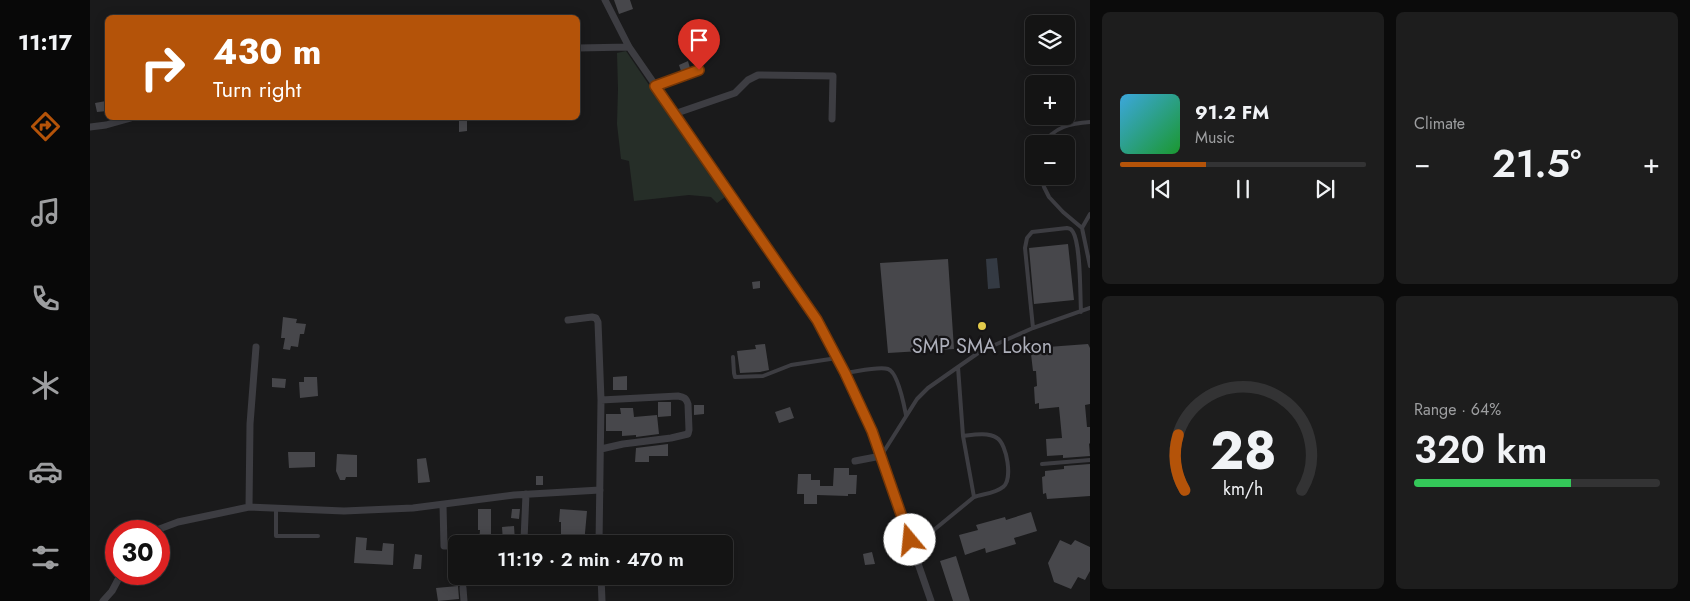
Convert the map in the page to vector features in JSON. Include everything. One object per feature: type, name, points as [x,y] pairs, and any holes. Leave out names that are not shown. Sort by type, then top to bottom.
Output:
[{"type":"street","points":[[605,0],[629,47],[817,320],[845,373],[872,431],[931,601]]},
{"type":"street","points":[[580,48],[629,47]]},
{"type":"street","points":[[655,86],[699,70]]},
{"type":"street","points":[[674,114],[735,93],[748,80],[758,75],[833,76],[832,119]]},
{"type":"street","points":[[90,128],[124,120]]},
{"type":"street","points":[[568,320],[592,317],[596,318],[598,322],[601,400],[599,535]]},
{"type":"street","points":[[248,507],[250,424],[256,347]]},
{"type":"street","points":[[601,400],[646,396],[684,397],[688,404],[689,430],[688,434],[683,436],[601,449]]},
{"type":"street","points":[[856,461],[881,456]]},
{"type":"street","points":[[170,525],[248,507],[344,511],[412,508],[526,494],[600,490]]},
{"type":"street","points":[[524,535],[526,494]]},
{"type":"street","points":[[443,505],[444,546],[448,546]]},
{"type":"street","points":[[102,601],[115,585]]},
{"type":"street","points":[[601,585],[602,601]]},
{"type":"street","points":[[463,588],[464,601]]},
{"type":"lane","points":[[1050,135],[1074,123],[1090,122]]},
{"type":"lane","points":[[1043,185],[1049,197],[1082,228],[1090,266]]},
{"type":"lane","points":[[1082,228],[1090,214]]},
{"type":"lane","points":[[1033,328],[1025,248],[1027,238],[1032,232],[1067,228],[1074,232],[1078,249],[1081,312]]},
{"type":"lane","points":[[881,456],[917,399],[928,388],[981,351],[1033,328],[1090,308]]},
{"type":"lane","points":[[733,356],[734,373],[736,377],[740,378],[763,376],[791,365],[837,358]]},
{"type":"lane","points":[[958,367],[963,436],[974,497]]},
{"type":"lane","points":[[845,373],[881,369],[892,371],[898,384],[906,415]]},
{"type":"lane","points":[[915,555],[935,530],[974,497],[1006,486],[1009,470],[1001,442],[996,437],[986,435],[963,436]]},
{"type":"lane","points":[[1042,464],[1090,460]]},
{"type":"lane","points":[[276,507],[276,536],[318,536]]},
{"type":"shaded area","points":[[626,51],[725,197],[717,203],[711,197],[689,195],[634,201],[629,161],[621,159],[617,124],[617,53]]},
{"type":"shaded area","points":[[997,258],[1000,288],[988,289],[986,259]]},
{"type":"building","points":[[614,0],[630,0],[633,9],[619,14]]},
{"type":"building","points":[[688,61],[690,68],[681,71],[679,65]]},
{"type":"building","points":[[105,101],[105,111],[97,112],[95,103]]},
{"type":"building","points":[[459,120],[467,120],[467,131],[459,132]]},
{"type":"building","points":[[1068,244],[1074,300],[1034,304],[1029,248]]},
{"type":"building","points":[[948,259],[954,349],[888,353],[880,263]]},
{"type":"building","points":[[760,281],[760,288],[753,289],[752,282]]},
{"type":"building","points":[[283,317],[297,319],[296,323],[306,324],[304,334],[300,334],[298,347],[291,346],[290,350],[283,349],[285,338],[281,338]]},
{"type":"building","points":[[765,344],[769,370],[740,373],[737,351],[756,349],[755,345]]},
{"type":"building","points":[[1088,344],[1090,348],[1090,404],[1085,405],[1087,427],[1090,427],[1090,456],[1063,458],[1063,455],[1047,456],[1046,439],[1062,438],[1059,407],[1039,409],[1039,403],[1035,404],[1034,387],[1037,386],[1036,371],[1033,371],[1031,354],[1035,354],[1034,348]]},
{"type":"building","points":[[627,376],[627,390],[613,390],[613,377]]},
{"type":"building","points":[[304,377],[317,377],[318,396],[300,398],[299,382],[304,382]]},
{"type":"building","points":[[272,378],[286,379],[285,388],[272,387]]},
{"type":"building","points":[[658,402],[671,402],[671,416],[658,417]]},
{"type":"building","points":[[694,405],[704,405],[704,414],[694,415]]},
{"type":"building","points":[[790,407],[794,418],[779,423],[775,412]]},
{"type":"building","points":[[620,408],[633,408],[634,417],[657,415],[659,434],[636,437],[636,435],[622,436],[622,431],[606,431],[606,414],[621,414]]},
{"type":"building","points":[[668,444],[668,456],[649,456],[649,462],[635,462],[636,448]]},
{"type":"building","points":[[288,452],[315,452],[315,467],[289,468]]},
{"type":"building","points":[[337,454],[357,455],[357,477],[346,477],[345,480],[340,480],[336,471]]},
{"type":"building","points":[[426,458],[430,482],[418,483],[417,459]]},
{"type":"building","points":[[1090,464],[1090,496],[1047,499],[1046,493],[1043,494],[1042,477],[1045,476],[1045,471],[1064,469],[1064,466]]},
{"type":"building","points":[[834,468],[849,468],[849,475],[857,475],[856,494],[848,494],[848,496],[817,495],[817,504],[804,504],[804,494],[797,494],[798,474],[811,474],[811,480],[820,480],[820,486],[833,486]]},
{"type":"building","points":[[536,476],[543,476],[543,485],[536,485]]},
{"type":"building","points":[[478,509],[491,509],[491,535],[480,535],[480,530],[478,530]]},
{"type":"building","points":[[512,509],[520,509],[519,519],[511,518]]},
{"type":"building","points":[[560,509],[587,511],[585,535],[561,535],[561,522],[559,522]]},
{"type":"building","points":[[1031,512],[1037,531],[1014,538],[1016,544],[986,553],[985,548],[965,555],[959,535],[978,530],[976,525],[1005,517],[1006,520]]},
{"type":"building","points":[[514,526],[515,535],[503,535],[502,527]]},
{"type":"building","points":[[356,537],[367,538],[366,550],[382,551],[383,543],[394,544],[393,565],[354,563]]},
{"type":"building","points":[[1060,540],[1071,545],[1075,540],[1090,547],[1090,571],[1085,580],[1078,577],[1071,589],[1054,582],[1048,563]]},
{"type":"building","points":[[872,552],[875,564],[865,565],[863,554]]},
{"type":"building","points":[[415,554],[422,555],[421,569],[413,569]]},
{"type":"building","points":[[956,556],[970,601],[953,601],[940,561]]},
{"type":"building","points":[[458,586],[459,599],[438,601],[436,588]]},
{"type":"place","name":"SMP SMA Lokon","points":[[982,326]]},
{"type":"route","points":[[699,70],[655,86],[817,320],[845,373],[872,431],[910,540]]}]
